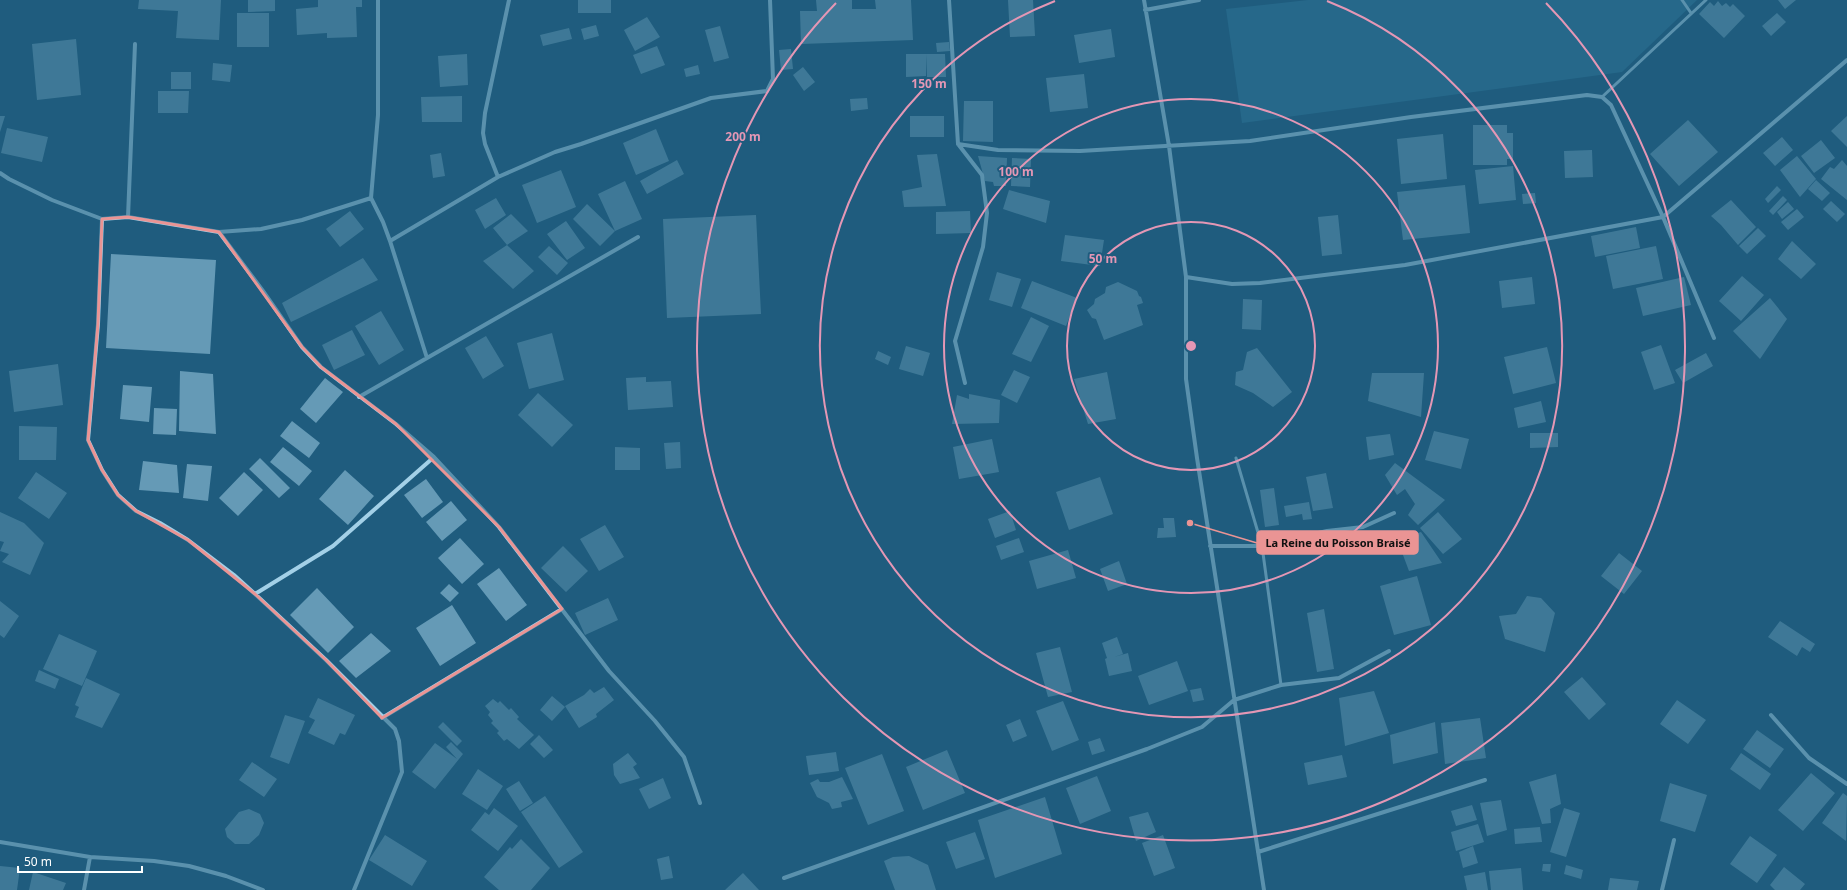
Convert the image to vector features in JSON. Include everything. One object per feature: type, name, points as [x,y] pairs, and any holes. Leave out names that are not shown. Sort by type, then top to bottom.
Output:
[{"type":"street","points":[[378,0],[378,115],[371,198],[383,222],[390,241],[427,358]]},
{"type":"street","points":[[498,177],[484,144],[483,133],[485,113],[509,0]]},
{"type":"street","points":[[390,241],[498,177],[555,152],[711,98],[767,91],[773,78],[770,0]]},
{"type":"street","points":[[949,0],[958,144],[982,176],[987,213],[983,247],[955,341],[966,383]]},
{"type":"street","points":[[1144,0],[1168,146],[1186,277],[1186,379],[1210,546],[1264,890]]},
{"type":"street","points":[[1145,10],[1199,0]]},
{"type":"street","points":[[128,217],[135,44]]},
{"type":"street","points":[[1186,277],[1232,284],[1260,283],[1397,266],[1663,217],[1847,60]]},
{"type":"street","points":[[958,144],[998,150],[1080,151],[1250,141],[1411,117],[1587,95],[1602,97],[1610,105],[1663,217],[1714,338]]},
{"type":"street","points":[[0,173],[52,200],[102,219],[128,217],[219,232],[261,229],[302,220],[371,198]]},
{"type":"street","points":[[102,219],[98,324],[88,440],[102,470],[118,495],[136,511],[160,523],[188,540],[255,594],[326,660],[394,729],[400,741],[402,772],[354,890]]},
{"type":"street","points":[[219,232],[302,347],[321,367],[396,424],[434,456],[499,527],[608,671],[655,721],[684,757],[700,803]]},
{"type":"street","points":[[359,397],[638,238]]},
{"type":"street","points":[[255,594],[333,546],[434,456]]},
{"type":"street","points":[[1210,546],[1262,546],[1327,531],[1363,527],[1394,513]]},
{"type":"street","points":[[382,718],[562,609]]},
{"type":"street","points":[[784,878],[1202,728],[1234,700],[1281,685],[1339,678],[1389,651]]},
{"type":"street","points":[[1771,716],[1810,758],[1847,784]]},
{"type":"street","points":[[1258,852],[1485,780]]},
{"type":"street","points":[[1662,890],[1674,840]]},
{"type":"street","points":[[0,842],[90,857],[154,860],[189,866],[226,876],[264,890]]},
{"type":"street","points":[[84,890],[90,857]]},
{"type":"lane","points":[[1682,0],[1692,14]]},
{"type":"lane","points":[[1602,97],[1706,0]]},
{"type":"lane","points":[[1236,458],[1262,546],[1281,685]]},
{"type":"highlighted area","points":[[128,217],[219,232],[302,347],[321,367],[396,424],[499,527],[562,609],[382,718],[326,660],[255,594],[188,540],[136,511],[118,495],[102,470],[88,440],[98,324],[102,219]]},
{"type":"shaded area","points":[[1308,0],[1697,0],[1622,72],[1242,123],[1226,9]]},
{"type":"building","points":[[139,0],[221,0],[219,40],[176,38],[178,11],[138,9]]},
{"type":"building","points":[[248,0],[275,0],[275,11],[248,12]]},
{"type":"building","points":[[318,0],[362,0],[362,7],[356,7],[357,37],[327,38],[327,33],[297,35],[296,9],[318,7]]},
{"type":"building","points":[[578,0],[611,0],[611,13],[578,13]]},
{"type":"building","points":[[816,0],[852,0],[852,9],[876,9],[875,0],[911,0],[913,40],[801,44],[800,11],[817,11]]},
{"type":"building","points":[[1008,0],[1033,0],[1035,36],[1010,37]]},
{"type":"building","points":[[1778,0],[1796,0],[1785,9]]},
{"type":"building","points":[[1718,1],[1722,6],[1726,3],[1730,7],[1733,4],[1745,16],[1724,38],[1699,14],[1710,2],[1714,6]]},
{"type":"building","points":[[237,13],[269,13],[269,47],[237,47]]},
{"type":"building","points":[[1777,13],[1786,22],[1771,36],[1762,26]]},
{"type":"building","points":[[647,17],[660,37],[635,51],[624,30]]},
{"type":"building","points":[[596,25],[599,36],[584,40],[581,29]]},
{"type":"building","points":[[720,26],[729,58],[714,62],[705,30]]},
{"type":"building","points":[[569,28],[572,39],[543,46],[540,35]]},
{"type":"building","points":[[1111,29],[1115,57],[1079,63],[1074,35]]},
{"type":"building","points":[[76,39],[81,95],[37,100],[32,44]]},
{"type":"building","points":[[949,42],[950,51],[937,52],[936,43]]},
{"type":"building","points":[[657,46],[665,65],[641,74],[633,55]]},
{"type":"building","points":[[791,49],[793,69],[781,70],[779,50]]},
{"type":"building","points":[[467,54],[468,85],[440,87],[438,56]]},
{"type":"building","points":[[906,54],[926,54],[926,76],[906,77]]},
{"type":"building","points":[[926,54],[945,54],[946,77],[927,77]]},
{"type":"building","points":[[213,63],[232,65],[230,82],[212,80]]},
{"type":"building","points":[[698,65],[700,74],[686,77],[684,69]]},
{"type":"building","points":[[803,67],[815,82],[804,91],[793,75]]},
{"type":"building","points":[[171,72],[191,72],[191,89],[171,89]]},
{"type":"building","points":[[1084,74],[1088,108],[1050,112],[1046,78]]},
{"type":"building","points":[[158,91],[189,91],[188,113],[158,113]]},
{"type":"building","points":[[462,96],[462,122],[422,122],[421,97]]},
{"type":"building","points":[[867,98],[868,109],[851,111],[850,99]]},
{"type":"building","points":[[964,101],[993,101],[993,142],[963,141]]},
{"type":"building","points":[[0,116],[5,116],[0,132]]},
{"type":"building","points":[[910,116],[944,116],[944,137],[910,137]]},
{"type":"building","points":[[1847,116],[1847,147],[1831,131]]},
{"type":"building","points":[[1688,120],[1718,152],[1679,186],[1650,154]]},
{"type":"building","points":[[1473,125],[1507,125],[1507,133],[1513,133],[1513,159],[1507,159],[1507,165],[1473,165]]},
{"type":"building","points":[[7,128],[48,137],[42,162],[1,153]]},
{"type":"building","points":[[656,129],[669,161],[636,175],[623,143]]},
{"type":"building","points":[[1443,134],[1447,179],[1401,184],[1397,139]]},
{"type":"building","points":[[1782,137],[1793,150],[1775,166],[1763,153]]},
{"type":"building","points":[[1821,140],[1835,158],[1814,173],[1801,156]]},
{"type":"building","points":[[1592,150],[1593,177],[1565,178],[1564,151]]},
{"type":"building","points":[[441,153],[445,176],[433,178],[430,155]]},
{"type":"building","points":[[937,154],[946,206],[904,207],[902,191],[922,187],[917,155]]},
{"type":"building","points":[[978,156],[1007,158],[1006,186],[994,186],[993,182],[985,181]]},
{"type":"building","points":[[1797,156],[1816,179],[1800,197],[1780,170]]},
{"type":"building","points":[[1012,158],[1031,159],[1030,187],[1011,186]]},
{"type":"building","points":[[677,160],[684,174],[647,194],[640,181]]},
{"type":"building","points":[[1842,160],[1847,166],[1847,200],[1821,179],[1830,167],[1834,169]]},
{"type":"building","points":[[1513,166],[1516,200],[1479,204],[1475,170]]},
{"type":"building","points":[[561,170],[576,207],[537,223],[522,185]]},
{"type":"building","points":[[1816,180],[1830,193],[1822,201],[1808,189]]},
{"type":"building","points":[[625,181],[642,219],[615,231],[598,194]]},
{"type":"building","points":[[1465,185],[1470,233],[1403,240],[1397,192]]},
{"type":"building","points":[[1777,186],[1781,190],[1768,203],[1765,199]]},
{"type":"building","points":[[1009,190],[1050,201],[1046,223],[1003,209]]},
{"type":"building","points":[[1535,193],[1536,203],[1523,204],[1522,194]]},
{"type":"building","points":[[1783,196],[1787,200],[1773,215],[1769,211]]},
{"type":"building","points":[[496,198],[506,215],[485,229],[475,210]]},
{"type":"building","points":[[1731,200],[1756,227],[1738,245],[1711,216]]},
{"type":"building","points":[[1831,201],[1845,214],[1837,222],[1823,209]]},
{"type":"building","points":[[1788,202],[1794,209],[1782,219],[1777,212]]},
{"type":"building","points":[[587,204],[615,231],[600,246],[573,219]]},
{"type":"building","points":[[1797,209],[1804,217],[1788,230],[1781,222]]},
{"type":"building","points":[[350,211],[364,229],[340,247],[326,229]]},
{"type":"building","points":[[970,211],[971,233],[936,234],[936,212]]},
{"type":"building","points":[[511,214],[528,231],[507,245],[493,228]]},
{"type":"building","points":[[756,215],[761,314],[667,318],[663,219]]},
{"type":"building","points":[[1338,215],[1342,254],[1322,256],[1318,217]]},
{"type":"building","points":[[566,221],[585,248],[567,260],[547,234]]},
{"type":"building","points":[[1636,227],[1640,248],[1595,257],[1591,236]]},
{"type":"building","points":[[1758,228],[1766,236],[1747,254],[1739,246]]},
{"type":"building","points":[[1065,235],[1104,240],[1100,266],[1061,261]]},
{"type":"building","points":[[1792,241],[1816,264],[1801,279],[1778,259]]},
{"type":"building","points":[[507,245],[534,271],[513,289],[483,261]]},
{"type":"building","points":[[549,246],[568,263],[557,275],[538,257]]},
{"type":"building","points":[[1656,246],[1663,279],[1613,289],[1606,256]]},
{"type":"building","points":[[111,254],[216,260],[210,354],[106,348]]},
{"type":"building","points":[[363,258],[378,280],[291,322],[282,303]]},
{"type":"building","points":[[997,272],[1021,279],[1012,307],[989,300]]},
{"type":"building","points":[[1742,276],[1764,295],[1741,321],[1719,301]]},
{"type":"building","points":[[1532,277],[1535,304],[1502,308],[1499,281]]},
{"type":"building","points":[[1684,277],[1691,305],[1643,316],[1636,288]]},
{"type":"building","points":[[1032,281],[1077,298],[1066,326],[1021,308]]},
{"type":"building","points":[[1118,282],[1137,291],[1141,297],[1143,303],[1137,305],[1143,325],[1104,340],[1096,319],[1092,318],[1087,310],[1094,304],[1095,299],[1105,293],[1106,287]]},
{"type":"building","points":[[1770,298],[1787,319],[1760,359],[1733,331]]},
{"type":"building","points":[[1243,299],[1262,300],[1261,330],[1242,329]]},
{"type":"building","points":[[381,311],[404,350],[379,365],[355,326]]},
{"type":"building","points":[[1031,317],[1049,326],[1031,362],[1012,354]]},
{"type":"building","points":[[352,330],[365,355],[334,370],[322,345]]},
{"type":"building","points":[[552,333],[564,380],[529,389],[517,343]]},
{"type":"building","points":[[486,336],[504,366],[483,379],[465,348]]},
{"type":"building","points":[[1661,345],[1675,383],[1654,390],[1641,352]]},
{"type":"building","points":[[906,346],[930,353],[923,376],[899,369]]},
{"type":"building","points":[[1547,347],[1556,383],[1513,394],[1504,357]]},
{"type":"building","points":[[1257,348],[1292,392],[1273,407],[1253,393],[1235,385],[1236,372],[1243,370],[1247,352]]},
{"type":"building","points":[[878,351],[891,357],[888,365],[875,359]]},
{"type":"building","points":[[1706,353],[1713,366],[1683,383],[1675,370]]},
{"type":"building","points":[[58,364],[63,405],[14,412],[9,371]]},
{"type":"building","points":[[1014,370],[1030,377],[1017,403],[1001,395]]},
{"type":"building","points":[[180,371],[213,374],[216,434],[179,431]]},
{"type":"building","points":[[1107,372],[1116,419],[1088,424],[1074,379]]},
{"type":"building","points":[[1372,373],[1424,373],[1421,417],[1368,401]]},
{"type":"building","points":[[646,377],[646,382],[671,381],[673,407],[628,410],[626,378]]},
{"type":"building","points":[[325,378],[343,392],[316,423],[300,409]]},
{"type":"building","points":[[123,385],[152,387],[149,422],[120,419]]},
{"type":"building","points":[[538,393],[573,425],[552,447],[518,415]]},
{"type":"building","points":[[969,394],[1000,400],[999,423],[952,424],[957,395],[969,399]]},
{"type":"building","points":[[1541,401],[1546,422],[1518,428],[1514,408]]},
{"type":"building","points":[[154,408],[177,409],[176,435],[153,434]]},
{"type":"building","points":[[292,421],[320,443],[309,458],[280,436]]},
{"type":"building","points":[[19,426],[57,427],[56,460],[19,460]]},
{"type":"building","points":[[1434,431],[1469,439],[1461,469],[1425,460]]},
{"type":"building","points":[[1530,433],[1558,433],[1558,447],[1530,448]]},
{"type":"building","points":[[1390,434],[1394,455],[1369,460],[1366,437]]},
{"type":"building","points":[[992,439],[999,472],[959,479],[953,447]]},
{"type":"building","points":[[680,442],[681,468],[666,469],[664,443]]},
{"type":"building","points":[[283,447],[312,471],[299,486],[270,462]]},
{"type":"building","points":[[615,447],[640,448],[640,470],[615,470]]},
{"type":"building","points":[[260,458],[290,488],[279,498],[249,469]]},
{"type":"building","points":[[143,461],[177,465],[179,493],[139,490]]},
{"type":"building","points":[[1395,463],[1445,500],[1418,525],[1408,515],[1415,504],[1405,489],[1397,495],[1385,475]]},
{"type":"building","points":[[187,464],[212,466],[208,501],[183,498]]},
{"type":"building","points":[[345,470],[374,496],[348,525],[319,499]]},
{"type":"building","points":[[36,472],[67,493],[49,519],[18,498]]},
{"type":"building","points":[[244,472],[263,490],[238,516],[219,498]]},
{"type":"building","points":[[1326,473],[1333,508],[1313,511],[1306,477]]},
{"type":"building","points":[[1100,477],[1113,514],[1069,530],[1056,492]]},
{"type":"building","points":[[426,479],[443,502],[422,518],[404,495]]},
{"type":"building","points":[[1274,488],[1279,525],[1265,527],[1260,490]]},
{"type":"building","points":[[451,501],[467,520],[442,541],[426,522]]},
{"type":"building","points":[[1309,502],[1312,519],[1303,520],[1302,514],[1286,517],[1284,506]]},
{"type":"building","points":[[1010,511],[1016,530],[995,538],[988,519]]},
{"type":"building","points":[[0,512],[24,523],[44,543],[30,575],[2,562],[9,554],[0,551],[4,542],[0,541]]},
{"type":"building","points":[[1438,512],[1462,539],[1443,554],[1420,528]]},
{"type":"building","points":[[1163,518],[1174,518],[1176,537],[1157,538],[1158,528],[1164,528]]},
{"type":"building","points":[[605,525],[624,557],[599,571],[580,539]]},
{"type":"building","points":[[1421,532],[1442,563],[1409,571],[1397,539]]},
{"type":"building","points":[[460,538],[484,564],[462,584],[438,558]]},
{"type":"building","points":[[1019,538],[1024,552],[1001,560],[996,546]]},
{"type":"building","points":[[563,546],[588,571],[566,592],[541,568]]},
{"type":"building","points":[[1068,550],[1076,578],[1037,589],[1029,561]]},
{"type":"building","points":[[1619,553],[1642,571],[1624,594],[1601,576]]},
{"type":"building","points":[[1119,561],[1127,584],[1108,591],[1100,569]]},
{"type":"building","points":[[499,568],[527,605],[506,621],[477,584]]},
{"type":"building","points":[[1417,576],[1431,625],[1394,635],[1380,586]]},
{"type":"building","points":[[449,584],[459,593],[450,602],[440,593]]},
{"type":"building","points":[[317,588],[354,627],[328,653],[290,615]]},
{"type":"building","points":[[1527,596],[1541,598],[1555,613],[1545,652],[1505,639],[1499,616],[1516,614]]},
{"type":"building","points":[[608,598],[618,620],[585,635],[575,613]]},
{"type":"building","points":[[0,601],[19,616],[4,638],[0,635]]},
{"type":"building","points":[[452,605],[476,643],[440,666],[416,628]]},
{"type":"building","points":[[1324,609],[1334,669],[1317,672],[1307,613]]},
{"type":"building","points":[[1780,621],[1815,644],[1810,652],[1802,647],[1797,656],[1768,637]]},
{"type":"building","points":[[371,633],[391,651],[356,678],[339,661]]},
{"type":"building","points":[[59,634],[97,651],[82,686],[43,669]]},
{"type":"building","points":[[1117,637],[1123,654],[1114,657],[1128,653],[1132,671],[1109,676],[1105,659],[1107,658],[1102,643]]},
{"type":"building","points":[[1060,647],[1072,692],[1048,697],[1036,653]]},
{"type":"building","points":[[1177,661],[1188,691],[1149,705],[1138,676]]},
{"type":"building","points":[[39,670],[59,679],[55,689],[35,681]]},
{"type":"building","points":[[1582,677],[1606,704],[1589,720],[1564,692]]},
{"type":"building","points":[[86,678],[120,694],[102,728],[75,717],[79,707],[75,705]]},
{"type":"building","points":[[604,687],[614,700],[596,714],[597,717],[579,728],[565,706],[584,695],[590,689],[594,693]]},
{"type":"building","points":[[1201,688],[1204,700],[1193,702],[1190,690]]},
{"type":"building","points":[[1374,691],[1389,733],[1345,746],[1339,698]]},
{"type":"building","points":[[552,696],[565,707],[552,721],[540,710]]},
{"type":"building","points":[[318,698],[355,715],[345,735],[340,733],[334,745],[308,733],[315,720],[309,717]]},
{"type":"building","points":[[493,699],[498,703],[500,701],[509,710],[511,708],[519,717],[517,719],[534,735],[519,749],[507,739],[504,741],[497,733],[499,731],[491,723],[493,721],[488,715],[490,712],[485,706]]},
{"type":"building","points":[[1677,700],[1706,720],[1688,744],[1660,724]]},
{"type":"building","points":[[1063,701],[1079,740],[1052,751],[1036,711]]},
{"type":"building","points":[[285,715],[305,721],[289,764],[270,757]]},
{"type":"building","points":[[1480,718],[1486,758],[1445,764],[1441,723]]},
{"type":"building","points":[[1020,719],[1027,736],[1013,742],[1006,725]]},
{"type":"building","points":[[443,722],[462,741],[457,746],[438,727]]},
{"type":"building","points":[[1435,722],[1438,753],[1393,764],[1390,735]]},
{"type":"building","points":[[1757,730],[1784,749],[1770,768],[1743,749]]},
{"type":"building","points":[[539,735],[553,750],[544,758],[530,744]]},
{"type":"building","points":[[1100,738],[1105,751],[1092,755],[1088,742]]},
{"type":"building","points":[[451,742],[463,754],[435,789],[412,772],[435,743],[457,759],[446,747]]},
{"type":"building","points":[[947,750],[965,793],[923,810],[906,767]]},
{"type":"building","points":[[836,752],[839,771],[809,775],[806,756]]},
{"type":"building","points":[[628,753],[637,764],[633,767],[640,778],[620,784],[614,775],[613,764]]},
{"type":"building","points":[[1741,753],[1771,774],[1760,790],[1730,769]]},
{"type":"building","points":[[882,754],[904,811],[868,825],[845,768]]},
{"type":"building","points":[[1342,755],[1347,777],[1308,785],[1304,763]]},
{"type":"building","points":[[252,762],[277,779],[264,797],[239,780]]},
{"type":"building","points":[[478,769],[503,786],[487,810],[462,794]]},
{"type":"building","points":[[1811,773],[1835,793],[1803,831],[1778,810]]},
{"type":"building","points":[[1556,774],[1561,804],[1550,809],[1551,823],[1542,824],[1529,782]]},
{"type":"building","points":[[1097,776],[1111,811],[1080,824],[1066,788]]},
{"type":"building","points":[[842,777],[853,799],[841,802],[842,807],[832,809],[829,803],[817,797],[810,783],[818,779],[820,782],[829,782]]},
{"type":"building","points":[[663,778],[671,798],[649,809],[639,789]]},
{"type":"building","points":[[519,781],[533,803],[520,811],[506,789]]},
{"type":"building","points":[[1670,783],[1707,795],[1695,832],[1660,821]]},
{"type":"building","points":[[1843,793],[1847,796],[1846,841],[1822,823]]},
{"type":"building","points":[[545,796],[583,852],[559,868],[521,812]]},
{"type":"building","points":[[1045,797],[1062,854],[995,878],[978,820]]},
{"type":"building","points":[[1501,800],[1507,830],[1487,836],[1480,803]]},
{"type":"building","points":[[1472,805],[1477,820],[1456,826],[1451,811]]},
{"type":"building","points":[[494,808],[518,826],[498,851],[471,830],[485,812],[489,815]]},
{"type":"building","points":[[1564,808],[1580,813],[1566,857],[1550,852]]},
{"type":"building","points":[[249,809],[260,814],[264,823],[259,835],[249,844],[235,844],[227,837],[225,829],[239,812]]},
{"type":"building","points":[[1148,812],[1156,832],[1136,841],[1129,817]]},
{"type":"building","points":[[1478,824],[1484,842],[1456,851],[1451,832]]},
{"type":"building","points":[[1540,827],[1542,842],[1515,844],[1514,829]]},
{"type":"building","points":[[975,832],[985,859],[956,869],[946,842]]},
{"type":"building","points":[[385,835],[427,861],[412,886],[369,860]]},
{"type":"building","points":[[1163,835],[1175,868],[1154,876],[1142,843]]},
{"type":"building","points":[[1750,836],[1777,855],[1757,883],[1730,864]]},
{"type":"building","points":[[521,839],[550,868],[531,890],[499,890],[484,877],[510,847],[512,849]]},
{"type":"building","points":[[1473,846],[1478,863],[1463,868],[1459,852]]},
{"type":"building","points":[[669,856],[673,878],[661,880],[657,859]]},
{"type":"building","points":[[909,856],[928,865],[936,890],[895,890],[884,861],[893,857]]},
{"type":"building","points":[[1543,864],[1551,864],[1550,872],[1542,871]]},
{"type":"building","points":[[1566,865],[1583,870],[1581,879],[1564,874]]},
{"type":"building","points":[[0,866],[20,868],[17,890],[0,890]]},
{"type":"building","points":[[1784,867],[1805,884],[1800,890],[1775,890],[1770,885]]},
{"type":"building","points":[[1521,868],[1523,890],[1491,890],[1489,871]]},
{"type":"building","points":[[33,872],[66,883],[63,890],[29,890]]},
{"type":"building","points":[[1485,872],[1488,890],[1467,890],[1464,876]]},
{"type":"building","points":[[743,873],[759,890],[725,890]]},
{"type":"building","points":[[1610,878],[1639,881],[1637,890],[1608,890]]},
{"type":"place","name":"La Reine du Poisson Braisé","points":[[1190,523]]}]
